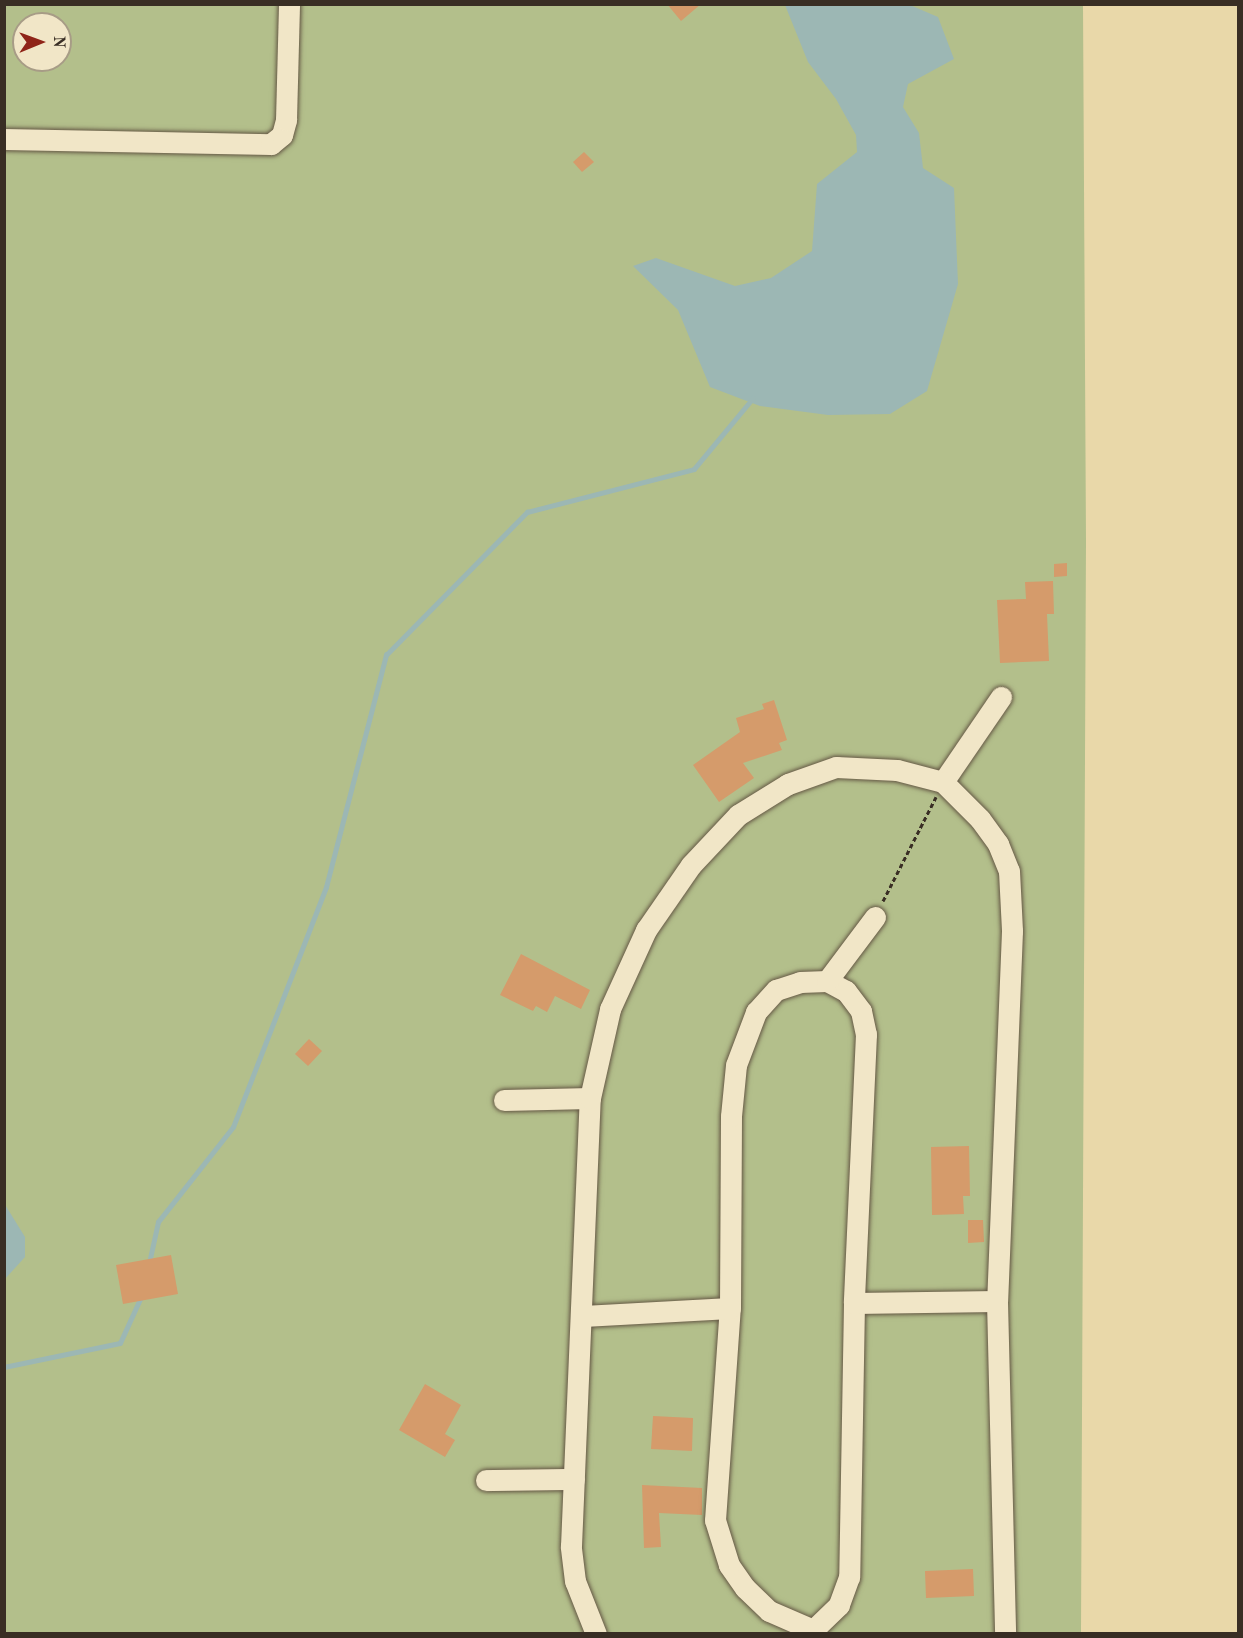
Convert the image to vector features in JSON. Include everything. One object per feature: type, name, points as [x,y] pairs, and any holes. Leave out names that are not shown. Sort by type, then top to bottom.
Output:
[{"type":"street","points":[[4,139],[271,144],[282,135],[286,120],[289,4]]},
{"type":"street","points":[[944,782],[1001,697]]},
{"type":"street","points":[[596,1634],[575,1581],[571,1546],[583,1316],[590,1098],[610,1009],[646,930],[691,865],[738,815],[788,784],[836,767],[897,770],[944,782],[980,819],[998,844],[1009,871],[1012,931],[997,1300],[1005,1634]]},
{"type":"street","points":[[826,981],[875,917]]},
{"type":"street","points":[[826,981],[846,991],[861,1011],[866,1034],[854,1303],[849,1576],[839,1605],[813,1632],[769,1611],[745,1588],[719,1542],[715,1520],[729,1308],[731,1116],[736,1065],[744,1038],[756,1012],[776,990],[800,982],[826,981]]},
{"type":"street","points":[[504,1100],[590,1098]]},
{"type":"street","points":[[854,1303],[997,1300]]},
{"type":"street","points":[[583,1316],[729,1308]]},
{"type":"street","points":[[486,1480],[574,1479]]},
{"type":"path","points":[[875,917],[944,782]]},
{"type":"green space","points":[[5,5],[1083,5],[1086,542],[1081,1633],[5,1634]]},
{"type":"water","points":[[785,5],[910,5],[938,17],[954,59],[908,84],[903,107],[919,133],[923,168],[954,188],[958,284],[927,391],[890,414],[828,415],[760,406],[710,387],[678,310],[633,266],[656,258],[735,286],[771,278],[812,251],[817,184],[857,152],[856,135],[836,99],[808,62]]},
{"type":"water","points":[[4,1203],[25,1237],[25,1257],[5,1279]]},
{"type":"building","points":[[667,4],[701,4],[681,21]]},
{"type":"building","points":[[584,152],[594,162],[582,172],[573,162]]},
{"type":"building","points":[[1067,563],[1067,576],[1054,577],[1054,564]]},
{"type":"building","points":[[1053,581],[1054,614],[1047,614],[1049,661],[1000,663],[997,600],[1026,599],[1025,582]]},
{"type":"building","points":[[774,700],[787,740],[779,743],[782,750],[743,763],[754,778],[719,802],[693,765],[740,732],[736,718],[764,709],[762,704]]},
{"type":"building","points":[[521,954],[590,990],[581,1009],[555,996],[547,1012],[536,1006],[533,1011],[500,995]]},
{"type":"building","points":[[309,1039],[322,1051],[308,1066],[295,1054]]},
{"type":"building","points":[[969,1146],[970,1196],[963,1196],[964,1214],[932,1215],[931,1147]]},
{"type":"building","points":[[968,1220],[983,1220],[984,1242],[968,1243]]},
{"type":"building","points":[[171,1255],[178,1294],[123,1304],[116,1265]]},
{"type":"building","points":[[425,1384],[461,1405],[445,1434],[455,1440],[445,1457],[399,1430]]},
{"type":"building","points":[[653,1416],[693,1418],[692,1451],[651,1449]]},
{"type":"building","points":[[642,1485],[702,1488],[702,1515],[659,1513],[661,1547],[644,1548]]},
{"type":"building","points":[[973,1569],[974,1596],[926,1598],[925,1571]]},
{"type":"waterway","points":[[149,1263],[158,1222],[233,1127],[326,887],[386,655],[527,512],[694,469],[753,398]]},
{"type":"waterway","points":[[4,1367],[120,1343],[141,1297]]}]
